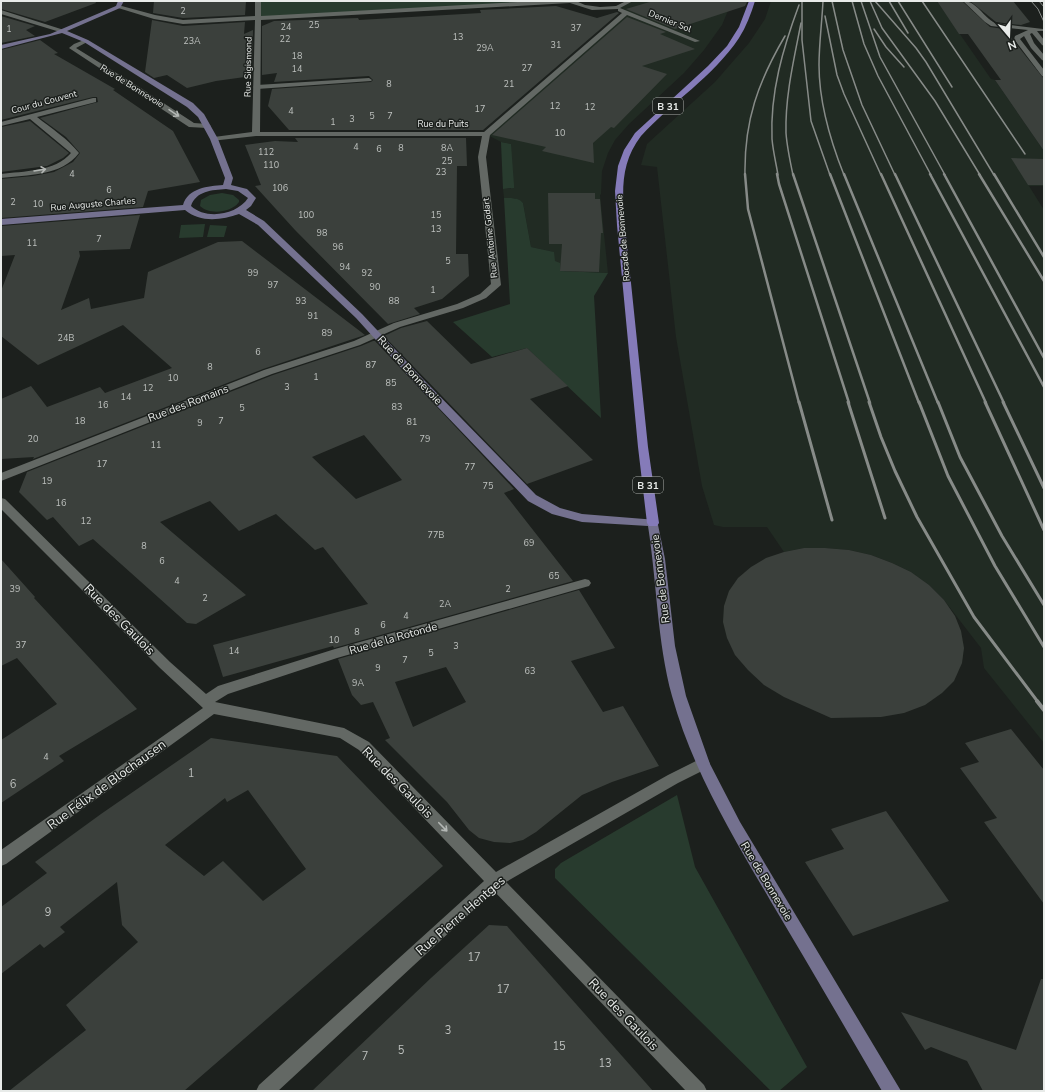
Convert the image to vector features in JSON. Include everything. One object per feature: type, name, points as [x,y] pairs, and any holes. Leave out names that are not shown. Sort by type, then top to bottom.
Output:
[{"type":"main road","name":"Rocade de Bonnevoie","points":[[653,523],[643,447],[621,225],[618,191],[620,172],[625,156],[632,143],[644,128],[701,76],[723,53],[742,28],[752,1]]},
{"type":"main road","points":[[1,47],[43,38],[62,31],[120,4]]},
{"type":"main road","name":"Rue de Bonnevoie","points":[[62,31],[86,41],[190,105],[202,116],[214,139],[229,178],[226,187]]},
{"type":"main road","points":[[226,187],[248,192],[252,198],[250,205],[241,211],[226,215],[208,216],[194,213],[187,206],[188,201],[193,195],[208,189],[226,187]]},
{"type":"main road","name":"Rue Auguste Charles","points":[[1,222],[187,206]]},
{"type":"main road","name":"Rue de Bonnevoie","points":[[241,211],[261,223],[377,334],[418,380],[532,498],[556,511],[582,518],[606,521],[653,523],[659,559],[668,646],[679,696],[703,764],[735,826],[892,1091]]},
{"type":"street","name":"Rue Sigismond","points":[[256,134],[258,1]]},
{"type":"street","points":[[120,4],[154,17],[183,22],[571,1]]},
{"type":"street","name":"Dernier Sol","points":[[571,1],[589,8],[614,8],[623,6],[630,1]]},
{"type":"street","points":[[968,4],[980,12],[987,21],[996,25],[1029,27],[1036,31],[1044,44]]},
{"type":"street","name":"Dernier Sol","points":[[614,8],[697,41]]},
{"type":"street","points":[[1,12],[62,31]]},
{"type":"street","points":[[486,134],[626,13]]},
{"type":"street","points":[[1036,31],[1027,36],[1029,41],[1044,59]]},
{"type":"street","points":[[1036,31],[1019,35],[1017,39],[1044,75]]},
{"type":"street","name":"Rue de Bonnevoie","points":[[86,41],[72,48],[137,88],[192,125],[207,126]]},
{"type":"street","points":[[257,87],[369,80]]},
{"type":"street","name":"Cour du Couvent","points":[[1,124],[93,100]]},
{"type":"street","points":[[1,176],[61,165],[71,159],[75,153],[70,147],[31,116]]},
{"type":"street","name":"Rue du Puits","points":[[214,139],[256,134],[486,134]]},
{"type":"street","name":"Rue Antoine Godart","points":[[377,334],[460,306],[484,296],[496,285],[482,157],[486,134]]},
{"type":"street","name":"Rue des Romains","points":[[1,477],[268,372],[357,344],[377,334]]},
{"type":"street","name":"Rue des Gaulois","points":[[1,502],[165,665],[208,705],[344,733],[364,746],[698,1091]]},
{"type":"street","name":"Rue de la Rotonde","points":[[208,705],[223,690],[335,654],[585,583]]},
{"type":"street","name":"Rue Félix de Blochausen","points":[[1,859],[208,705]]},
{"type":"street","name":"Rue Pierre Hentges","points":[[265,1091],[495,881],[673,779],[703,764]]},
{"type":"shaded area","points":[[630,1],[732,1],[722,25],[704,50],[684,73],[629,124],[615,140],[608,153],[602,171],[600,195],[608,273],[560,271],[554,262],[553,252],[531,247],[523,203],[515,198],[504,198],[503,189],[511,189],[511,144],[501,142],[486,134],[626,12],[615,8]]},
{"type":"shaded area","points":[[771,1],[937,1],[991,79],[995,80],[1044,151],[1044,186],[1029,186],[1044,210],[1044,743],[984,668],[981,648],[944,600],[929,585],[911,572],[871,555],[849,550],[804,548],[784,552],[767,527],[723,527],[714,525],[702,486],[676,337],[657,167],[641,165],[647,144],[715,82],[749,43],[765,19]]},
{"type":"green space","points":[[258,1],[571,1],[258,18]]},
{"type":"green space","points":[[501,142],[511,144],[514,188],[503,189]]},
{"type":"green space","points":[[222,193],[233,195],[239,200],[239,202],[231,209],[220,212],[209,211],[200,206],[201,200],[210,195]]},
{"type":"green space","points":[[504,198],[517,199],[523,203],[531,247],[554,252],[555,261],[560,263],[560,271],[608,273],[594,296],[601,418],[527,348],[492,357],[453,322],[510,304]]},
{"type":"green space","points":[[205,224],[203,237],[179,238],[181,225]]},
{"type":"green space","points":[[210,225],[227,226],[224,237],[207,237]]},
{"type":"green space","points":[[677,795],[695,867],[807,1067],[779,1091],[771,1091],[555,878],[555,869],[561,863]]},
{"type":"building","points":[[1,1],[95,1],[96,3],[45,22],[1,9]]},
{"type":"building","points":[[154,1],[246,1],[245,15],[183,18],[153,13]]},
{"type":"building","points":[[653,1],[747,2],[745,6],[675,29],[626,9]]},
{"type":"building","points":[[937,1],[962,1],[990,27],[1010,30],[1007,31],[1013,40],[1044,79],[1044,151],[995,80],[1001,80],[968,34],[959,34]]},
{"type":"building","points":[[970,1],[1013,1],[1030,22],[1021,25],[996,22]]},
{"type":"building","points":[[556,6],[597,18],[617,12],[619,13],[483,130],[289,130],[268,106],[272,89],[371,82],[373,80],[369,76],[274,82],[277,73],[262,75],[262,26],[274,21],[358,18],[359,20],[481,13],[480,10]]},
{"type":"building","points":[[1,16],[35,26],[26,30],[35,36],[1,43]]},
{"type":"building","points":[[627,17],[666,32],[660,34],[695,49],[642,66],[667,74],[614,128],[611,127],[593,143],[594,163],[542,151],[546,147],[492,135]]},
{"type":"building","points":[[152,20],[183,26],[245,22],[244,34],[253,30],[252,76],[216,81],[187,88],[167,75],[154,78],[145,72]]},
{"type":"building","points":[[40,40],[58,53],[54,54],[115,89],[113,90],[173,131],[200,182],[148,191],[143,207],[1,218],[1,179],[33,176],[54,172],[73,162],[80,153],[66,137],[40,118],[98,102],[97,97],[93,97],[1,120],[1,50]]},
{"type":"building","points":[[30,121],[69,153],[63,158],[47,166],[1,172],[1,127]]},
{"type":"building","points":[[295,138],[466,138],[467,166],[457,166],[456,254],[468,254],[469,276],[442,299],[414,308],[420,314],[388,324],[295,230],[255,186],[261,185],[245,145],[275,141],[298,142]]},
{"type":"building","points":[[1011,158],[1044,159],[1044,185],[1028,185]]},
{"type":"building","points":[[548,193],[595,193],[595,199],[600,199],[603,233],[601,233],[599,272],[560,271],[562,244],[549,244]]},
{"type":"building","points":[[140,215],[130,249],[79,251],[80,256],[61,310],[89,298],[91,309],[144,298],[148,272],[218,242],[242,241],[365,335],[263,369],[33,459],[34,457],[1,459],[1,399],[31,386],[47,407],[100,387],[105,393],[172,368],[123,325],[38,365],[1,336],[1,291],[15,255],[1,256],[1,226]]},
{"type":"building","points":[[427,321],[471,364],[527,348],[568,386],[530,399],[593,460],[527,484],[384,336],[401,328]]},
{"type":"building","points":[[375,341],[514,489],[504,493],[573,581],[334,648],[333,646],[223,677],[213,645],[368,604],[323,547],[315,550],[276,514],[239,531],[210,501],[160,522],[246,595],[196,624],[187,623],[93,539],[79,546],[53,517],[47,520],[19,492],[27,472],[273,375]],"holes":[[[364,435],[402,480],[356,499],[312,457]]]},
{"type":"building","points":[[804,548],[849,550],[871,555],[911,572],[929,585],[944,600],[955,616],[961,631],[964,648],[962,663],[954,681],[942,693],[925,705],[904,713],[881,717],[831,718],[784,697],[764,685],[735,655],[727,638],[723,622],[724,606],[729,591],[738,578],[751,567],[766,558],[784,552]]},
{"type":"building","points":[[1,559],[35,597],[34,598],[137,709],[59,756],[64,761],[1,803],[1,740],[57,704],[17,658],[1,666]]},
{"type":"building","points":[[579,590],[615,648],[571,661],[603,712],[623,706],[659,766],[612,782],[582,795],[536,832],[523,840],[510,843],[494,842],[479,838],[469,830],[447,802],[385,740],[390,738],[373,702],[361,705],[352,695],[338,659]],"holes":[[[446,667],[466,702],[413,727],[395,682]]]},
{"type":"building","points":[[1011,729],[1044,770],[1044,904],[984,822],[997,818],[960,768],[979,762],[965,743]]},
{"type":"building","points":[[211,738],[337,756],[443,866],[184,1091],[9,1091],[86,1030],[66,1005],[138,942],[122,925],[117,882],[60,927],[65,932],[44,948],[40,944],[1,974],[1,907],[47,873],[35,862],[101,814]],"holes":[[[248,790],[306,869],[263,901],[223,861],[204,876],[165,845],[225,798],[227,802]]]},
{"type":"building","points":[[886,811],[949,901],[853,936],[805,862],[844,849],[831,829]]},
{"type":"building","points":[[489,925],[507,926],[653,1091],[312,1091],[431,978]]},
{"type":"building","points":[[1041,979],[1044,979],[1044,1091],[983,1091],[967,1061],[931,1047],[925,1050],[901,1012],[1016,1050]]},
{"type":"tram line","points":[[1031,1],[1038,9],[1044,22]]},
{"type":"tram line","points":[[1039,1],[1044,7]]},
{"type":"railway","points":[[802,1],[802,40],[811,121],[830,175]]},
{"type":"railway","points":[[823,1],[819,57],[821,93],[826,121],[844,175]]},
{"type":"railway","points":[[832,1],[843,50],[862,105],[895,175]]},
{"type":"railway","points":[[852,1],[864,44],[878,76],[931,175]]},
{"type":"railway","points":[[861,1],[880,57],[945,175]]},
{"type":"railway","points":[[870,1],[882,28],[935,101],[980,175]]},
{"type":"railway","points":[[875,1],[916,48],[926,62],[994,175]]},
{"type":"railway","points":[[889,1],[908,33]]},
{"type":"railway","points":[[898,1],[952,87]]},
{"type":"railway","points":[[922,1],[1025,154]]},
{"type":"railway","points":[[778,175],[772,139],[775,87],[783,54],[799,5]]},
{"type":"railway","points":[[825,16],[837,75],[844,94],[881,175]]},
{"type":"railway","points":[[793,175],[787,144],[786,119],[790,78],[801,23]]},
{"type":"railway","points":[[874,29],[886,47],[904,67]]},
{"type":"railway","points":[[745,174],[747,137],[754,102],[767,70],[785,36]]},
{"type":"railway","points":[[745,174],[748,209],[799,403]]},
{"type":"railway","points":[[777,174],[849,403]]},
{"type":"railway","points":[[793,174],[870,403]]},
{"type":"railway","points":[[830,174],[919,403]]},
{"type":"railway","points":[[844,174],[938,403]]},
{"type":"railway","points":[[881,174],[986,403]]},
{"type":"railway","points":[[895,174],[1004,403]]},
{"type":"railway","points":[[930,174],[1044,387]]},
{"type":"railway","points":[[944,174],[1044,358]]},
{"type":"railway","points":[[979,174],[1044,281]]},
{"type":"railway","points":[[994,174],[1044,257]]},
{"type":"railway","points":[[799,402],[832,520]]},
{"type":"railway","points":[[848,402],[885,518]]},
{"type":"railway","points":[[869,402],[895,471],[917,517],[974,617],[1038,702]]},
{"type":"railway","points":[[919,402],[948,476],[995,566],[1044,647]]},
{"type":"railway","points":[[938,402],[960,457],[1002,536],[1044,605]]},
{"type":"railway","points":[[985,402],[1044,530]]},
{"type":"railway","points":[[1003,402],[1044,488]]},
{"type":"railway","points":[[1037,701],[1044,710]]}]
